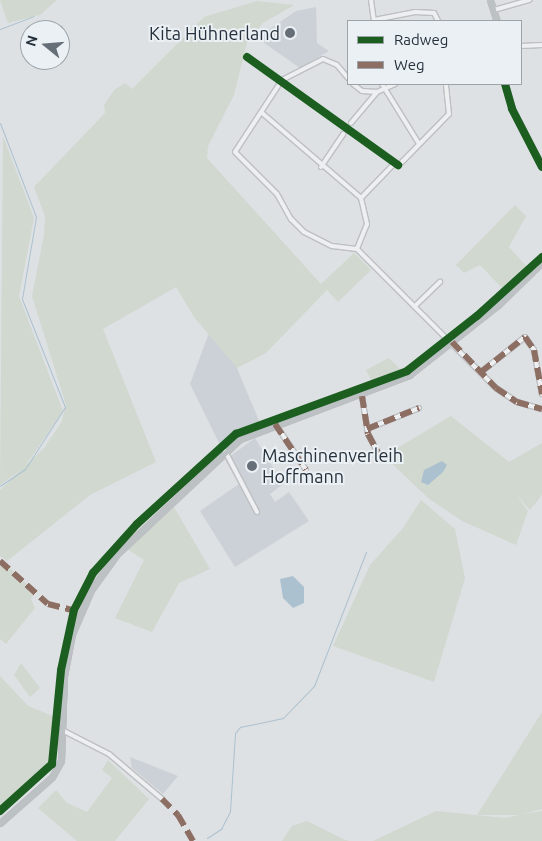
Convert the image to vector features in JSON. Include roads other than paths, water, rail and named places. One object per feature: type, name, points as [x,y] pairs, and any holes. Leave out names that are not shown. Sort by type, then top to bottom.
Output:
[{"type":"main road","points":[[490,0],[497,20]]},
{"type":"main road","points":[[505,85],[512,109],[542,167]]},
{"type":"main road","points":[[0,823],[58,768],[64,731],[66,658],[91,590],[118,554],[225,451],[275,424],[335,400],[362,396],[410,375],[452,342],[542,262]]},
{"type":"street","points":[[371,0],[374,20]]},
{"type":"street","points":[[494,10],[530,0]]},
{"type":"street","points":[[379,20],[415,12],[434,13],[438,20]]},
{"type":"street","points":[[522,46],[542,46]]},
{"type":"street","points":[[347,77],[337,65],[323,59],[281,81],[235,152],[277,194],[290,220],[310,236],[332,246],[357,249],[507,396],[542,409]]},
{"type":"street","points":[[356,85],[376,92]]},
{"type":"street","points":[[402,162],[449,114],[446,85]]},
{"type":"street","points":[[351,123],[383,86],[419,144]]},
{"type":"street","points":[[261,112],[321,167],[347,182],[361,198],[367,224],[357,249]]},
{"type":"street","points":[[321,167],[343,134]]},
{"type":"street","points":[[361,198],[393,165]]},
{"type":"street","points":[[415,306],[440,282]]},
{"type":"street","points":[[481,372],[524,337],[534,350],[542,394]]},
{"type":"street","points":[[362,396],[367,429],[380,457]]},
{"type":"street","points":[[367,429],[419,408]]},
{"type":"street","points":[[275,424],[306,470]]},
{"type":"street","points":[[225,451],[257,512]]},
{"type":"street","points":[[64,731],[109,754],[162,799]]},
{"type":"water","points":[[442,461],[447,465],[443,472],[428,485],[421,482],[424,470]]},
{"type":"water","points":[[293,576],[304,587],[304,603],[293,608],[283,598],[280,579]]},
{"type":"waterway","points":[[0,29],[34,16]]},
{"type":"waterway","points":[[0,123],[36,217],[22,299],[65,407],[25,469],[0,486]]},
{"type":"waterway","points":[[207,838],[221,829],[230,811],[235,733],[240,727],[283,718],[314,686],[366,552]]},
{"type":"place","name":"Kita Hühnerland","points":[[290,33]]},
{"type":"place","name":"Maschinenverleih Hoffmann","points":[[252,466]]}]
